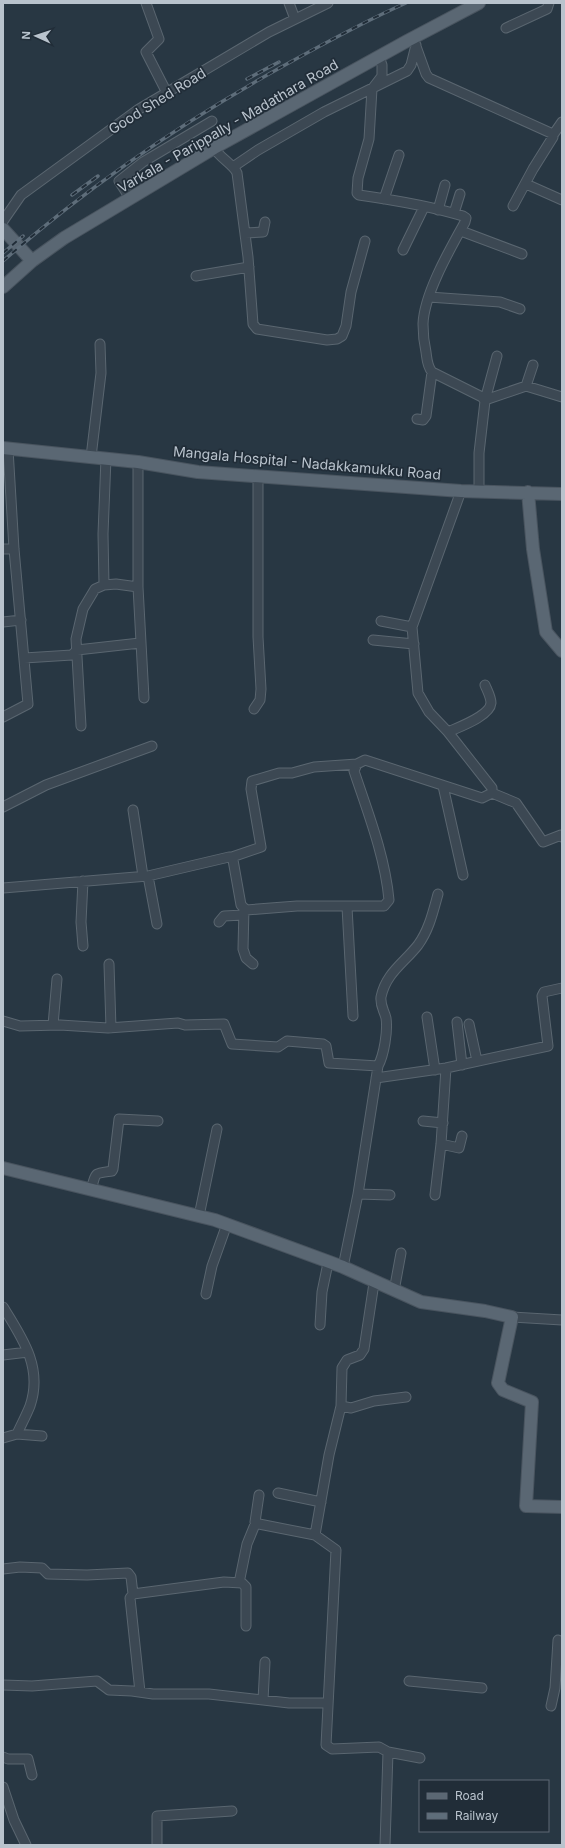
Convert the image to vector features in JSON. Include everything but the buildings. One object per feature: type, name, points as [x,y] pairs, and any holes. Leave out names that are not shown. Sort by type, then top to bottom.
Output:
[{"type":"main road","name":"Varkala - Parippally - Madathara Road","points":[[3,287],[32,261],[64,238],[130,198],[214,148],[379,57],[414,42],[479,3]]},
{"type":"main road","points":[[3,229],[32,261]]},
{"type":"main road","name":"Mangala Hospital - Nadakkamukku Road","points":[[5,448],[106,458],[198,472],[258,477],[461,491],[562,494]]},
{"type":"main road","points":[[528,492],[533,549],[546,632],[562,651]]},
{"type":"main road","points":[[3,1168],[227,1224],[328,1263],[343,1267],[374,1283],[421,1302],[485,1311],[512,1317],[498,1383],[502,1390],[532,1402],[526,1506],[562,1508]]},
{"type":"street","points":[[146,3],[158,39],[146,52],[167,92]]},
{"type":"street","points":[[289,3],[295,19]]},
{"type":"street","name":"Good Shed Road","points":[[3,221],[21,195],[139,109],[269,32],[328,3]]},
{"type":"street","points":[[506,28],[540,14],[547,9],[549,3]]},
{"type":"street","points":[[233,167],[258,150],[324,112],[409,70],[414,42]]},
{"type":"street","points":[[414,42],[428,78],[553,135]]},
{"type":"street","points":[[379,57],[382,65],[382,76],[372,89],[369,139],[358,178],[357,193],[360,196],[424,207],[466,218],[466,222],[450,250],[429,297],[423,323],[428,364],[432,372],[426,416],[423,420],[417,419]]},
{"type":"street","points":[[130,198],[119,181],[143,162],[212,121]]},
{"type":"street","points":[[513,206],[526,184],[533,168],[562,122]]},
{"type":"street","points":[[214,148],[221,158],[233,167],[237,173],[249,266],[253,324],[256,328],[324,339],[342,336],[351,292],[365,241]]},
{"type":"street","points":[[384,199],[399,155]]},
{"type":"street","points":[[526,184],[562,200]]},
{"type":"street","points":[[438,210],[445,185]]},
{"type":"street","points":[[454,214],[460,194]]},
{"type":"street","points":[[403,250],[424,207]]},
{"type":"street","points":[[245,233],[263,232],[265,222]]},
{"type":"street","points":[[461,231],[522,254]]},
{"type":"street","points":[[196,276],[249,266]]},
{"type":"street","points":[[429,297],[500,302],[520,309]]},
{"type":"street","points":[[92,457],[101,373],[100,344]]},
{"type":"street","points":[[480,491],[479,453],[485,400],[498,356]]},
{"type":"street","points":[[526,386],[533,365]]},
{"type":"street","points":[[432,372],[485,400],[526,386],[562,396]]},
{"type":"street","points":[[3,716],[28,704],[5,448]]},
{"type":"street","points":[[104,585],[103,534],[106,458]]},
{"type":"street","points":[[138,462],[138,587],[144,698]]},
{"type":"street","points":[[254,709],[260,700],[261,689],[258,622],[258,477]]},
{"type":"street","points":[[461,491],[412,627],[418,693],[430,712],[448,732],[492,788],[492,793]]},
{"type":"street","points":[[3,549],[14,549]]},
{"type":"street","points":[[81,726],[76,639],[83,609],[95,589],[104,585],[116,584],[138,587]]},
{"type":"street","points":[[3,622],[20,620]]},
{"type":"street","points":[[381,621],[412,627]]},
{"type":"street","points":[[373,640],[414,644]]},
{"type":"street","points":[[24,658],[72,655],[77,650],[140,643]]},
{"type":"street","points":[[448,732],[482,715],[489,709],[491,702],[485,684]]},
{"type":"street","points":[[3,807],[46,785],[152,746]]},
{"type":"street","points":[[3,888],[146,876],[220,858],[232,857],[261,847],[251,789],[252,781],[314,767],[357,764],[365,760],[482,798],[492,793],[516,803],[542,842],[561,835],[562,837]]},
{"type":"street","points":[[219,922],[224,916],[246,910],[309,906],[384,906],[389,900],[381,855],[354,771],[357,764]]},
{"type":"street","points":[[443,786],[463,875]]},
{"type":"street","points":[[133,810],[157,924]]},
{"type":"street","points":[[232,857],[243,912],[244,954],[253,964]]},
{"type":"street","points":[[83,881],[81,922],[83,946]]},
{"type":"street","points":[[343,1267],[358,1194],[378,1066],[383,1056],[386,1018],[381,1006],[382,996],[388,977],[418,944],[429,926],[438,894]]},
{"type":"street","points":[[347,907],[353,1016]]},
{"type":"street","points":[[109,964],[111,1028]]},
{"type":"street","points":[[53,1025],[57,979]]},
{"type":"street","points":[[376,1078],[446,1068],[548,1046],[542,996],[544,992],[562,988]]},
{"type":"street","points":[[428,1017],[435,1070]]},
{"type":"street","points":[[3,1022],[20,1026],[53,1025],[111,1028],[178,1023],[185,1025],[224,1024],[232,1044],[278,1047],[287,1041],[323,1044],[326,1046],[329,1063],[378,1066]]},
{"type":"street","points":[[457,1022],[462,1065]]},
{"type":"street","points":[[469,1024],[477,1061]]},
{"type":"street","points":[[434,1194],[441,1144],[446,1068]]},
{"type":"street","points":[[91,1189],[95,1175],[112,1171],[113,1169],[119,1119],[158,1121]]},
{"type":"street","points":[[423,1121],[443,1122]]},
{"type":"street","points":[[199,1216],[218,1129]]},
{"type":"street","points":[[441,1144],[459,1148],[462,1136]]},
{"type":"street","points":[[358,1194],[390,1195]]},
{"type":"street","points":[[206,1294],[212,1266],[227,1224]]},
{"type":"street","points":[[394,1291],[401,1253]]},
{"type":"street","points":[[320,1325],[322,1292],[328,1263]]},
{"type":"street","points":[[315,1536],[329,1455],[341,1406],[342,1368],[347,1360],[360,1355],[364,1349],[374,1283]]},
{"type":"street","points":[[3,1307],[28,1352],[34,1373],[34,1384],[29,1408],[17,1434]]},
{"type":"street","points":[[512,1317],[562,1320]]},
{"type":"street","points":[[3,1355],[28,1352]]},
{"type":"street","points":[[341,1406],[351,1408],[374,1401],[406,1397]]},
{"type":"street","points":[[3,1438],[17,1434],[42,1436]]},
{"type":"street","points":[[278,1493],[321,1502]]},
{"type":"street","points":[[239,1582],[247,1544],[256,1522],[259,1495]]},
{"type":"street","points":[[256,1522],[315,1536],[336,1550],[326,1745],[332,1749],[379,1747],[388,1752],[420,1758]]},
{"type":"street","points":[[3,1569],[42,1568],[48,1574],[87,1575],[128,1573],[131,1577],[133,1594],[130,1598],[140,1692]]},
{"type":"street","points":[[133,1594],[224,1582],[239,1582],[244,1584],[246,1587],[246,1626]]},
{"type":"street","points":[[551,1706],[555,1688],[558,1640]]},
{"type":"street","points":[[262,1700],[265,1662]]},
{"type":"street","points":[[3,1685],[32,1686],[97,1681],[109,1690],[152,1694],[209,1694],[289,1703],[328,1703]]},
{"type":"street","points":[[409,1681],[482,1688]]},
{"type":"street","points":[[385,1845],[388,1752]]},
{"type":"street","points":[[4,1756],[8,1759],[28,1759],[32,1775]]},
{"type":"street","points":[[3,1788],[14,1820],[26,1845]]},
{"type":"street","points":[[157,1845],[157,1816],[232,1811]]},
{"type":"railway","points":[[3,261],[104,180],[175,131],[247,86],[330,40],[406,3]]},
{"type":"railway","points":[[247,79],[279,62]]},
{"type":"railway","points":[[72,195],[98,176]]},
{"type":"railway","points":[[3,253],[23,236]]}]
